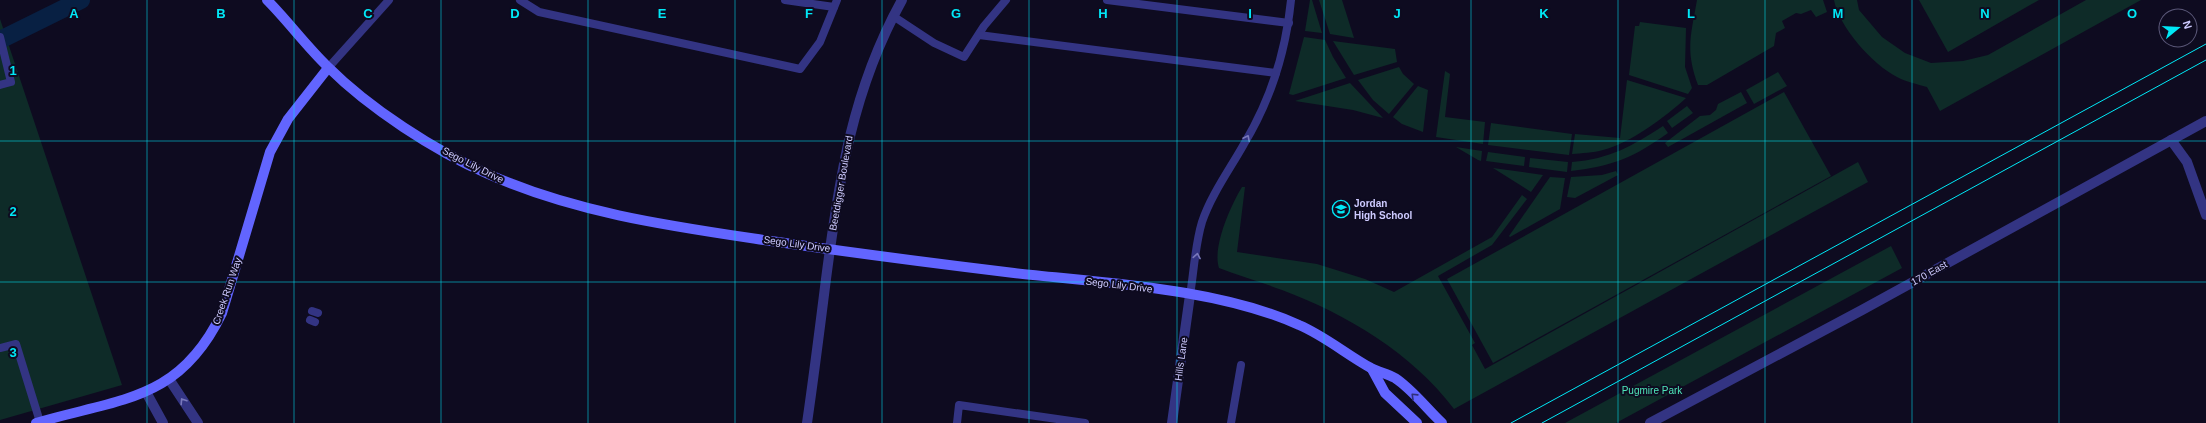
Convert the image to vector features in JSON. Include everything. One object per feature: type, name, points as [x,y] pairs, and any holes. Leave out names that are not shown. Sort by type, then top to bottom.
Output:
[{"type":"main road","name":"Sego Lily Drive","points":[[270,2],[328,68],[369,102],[425,140],[486,173],[540,195],[597,211],[654,223],[830,249],[1190,295],[1230,303],[1298,324],[1324,337],[1372,369],[1396,379],[1442,423]]},
{"type":"main road","name":"Creek Run Way","points":[[38,422],[134,398],[169,379],[196,356],[214,330],[228,296],[270,152],[288,119],[328,68]]},
{"type":"main road","name":"Sego Lily Drive","points":[[1372,369],[1385,393],[1417,423]]},
{"type":"street","name":"Beetdigger Boulevard","points":[[807,423],[830,249],[843,167],[857,105],[874,57],[902,0]]},
{"type":"street","name":"170 East","points":[[1650,423],[1862,310],[2206,121]]},
{"type":"street","points":[[2171,140],[2187,162],[2206,215]]},
{"type":"street","name":"Hills Lane","points":[[1172,423],[1190,295]]},
{"type":"street","points":[[169,379],[198,423]]},
{"type":"street","points":[[146,392],[163,423]]},
{"type":"lane","points":[[328,68],[390,0]]},
{"type":"lane","points":[[520,0],[539,12],[800,69],[820,42],[836,3],[786,0]]},
{"type":"lane","points":[[893,16],[934,43],[964,58],[979,35],[1006,0]]},
{"type":"lane","points":[[1107,0],[1289,23]]},
{"type":"lane","points":[[1190,295],[1202,222],[1226,173],[1256,122],[1276,73],[1289,23],[1291,0]]},
{"type":"lane","points":[[979,35],[1276,73]]},
{"type":"lane","points":[[0,37],[11,82],[0,85]]},
{"type":"lane","points":[[0,348],[16,344],[38,422]]},
{"type":"lane","points":[[1230,423],[1241,365]]},
{"type":"lane","points":[[957,423],[959,406],[1085,423]]},
{"type":"green space","points":[[1310,0],[1312,0],[1322,33],[1305,31]]},
{"type":"green space","points":[[1319,0],[1342,0],[1354,38],[1330,34]]},
{"type":"green space","points":[[1697,0],[1823,0],[1827,12],[1816,17],[1811,10],[1801,14],[1796,13],[1782,21],[1785,28],[1776,33],[1774,46],[1707,85],[1698,85],[1690,52],[1691,33]]},
{"type":"green space","points":[[1834,0],[1857,0],[1859,10],[1882,37],[1905,53],[1931,63],[1963,61],[1988,55],[2086,0],[2141,0],[1940,111],[1927,87],[1908,82],[1897,77],[1887,71],[1867,54],[1842,22]]},
{"type":"green space","points":[[1919,0],[2039,0],[1948,52]]},
{"type":"green space","points":[[0,19],[122,385],[0,420]]},
{"type":"green space","points":[[1640,22],[1686,28],[1685,67],[1692,88],[1688,94],[1629,75],[1635,26],[1639,26]]},
{"type":"green space","points":[[1304,37],[1325,40],[1333,57],[1346,78],[1293,95],[1289,94]]},
{"type":"green space","points":[[1333,41],[1395,49],[1397,62],[1354,75]]},
{"type":"green space","points":[[1399,67],[1403,74],[1414,84],[1389,114],[1373,100],[1358,80]]},
{"type":"green space","points":[[1445,71],[1450,74],[1445,117],[1485,122],[1483,144],[1436,137]]},
{"type":"green space","points":[[1778,72],[1787,86],[1754,104],[1746,90]]},
{"type":"green space","points":[[1627,80],[1686,98],[1658,121],[1625,142],[1599,151],[1572,154],[1575,134],[1620,138]]},
{"type":"green space","points":[[1350,83],[1383,118],[1353,110],[1295,101]]},
{"type":"green space","points":[[1418,86],[1428,90],[1423,132],[1402,124],[1393,117]]},
{"type":"green space","points":[[1741,92],[1747,103],[1668,147],[1665,143],[1700,116],[1710,115],[1716,110],[1718,104]]},
{"type":"green space","points":[[1784,92],[1831,176],[1493,363],[1447,279]]},
{"type":"green space","points":[[1687,106],[1693,113],[1672,128],[1667,121]]},
{"type":"green space","points":[[1491,123],[1572,134],[1569,155],[1488,145]]},
{"type":"green space","points":[[1663,126],[1668,133],[1656,142],[1633,155],[1611,163],[1571,171],[1572,162],[1609,155],[1641,140]]},
{"type":"green space","points":[[1456,147],[1482,151],[1481,161],[1478,160]]},
{"type":"green space","points":[[1488,152],[1525,157],[1524,166],[1486,161]]},
{"type":"green space","points":[[1530,158],[1568,162],[1567,172],[1529,167]]},
{"type":"green space","points":[[1858,162],[1868,182],[1454,409],[1418,370],[1398,353],[1353,323],[1306,300],[1219,268],[1218,249],[1220,238],[1228,215],[1242,187],[1245,187],[1237,252],[1317,264],[1365,279],[1394,292],[1492,237],[1522,195],[1527,199],[1492,245],[1438,276],[1475,343],[1472,345],[1485,369]]},
{"type":"green space","points":[[1493,168],[1543,175],[1531,192]]},
{"type":"green space","points":[[1616,171],[1618,175],[1575,198],[1567,197],[1571,177],[1602,175]]},
{"type":"green space","points":[[1550,177],[1565,178],[1560,209],[1510,237],[1509,236]]},
{"type":"green space","name":"Pugmire Park","points":[[1891,246],[1902,268],[1616,423],[1565,423]]},
{"type":"waterway","points":[[0,40],[81,0]]},
{"type":"tram line","points":[[1511,423],[2206,44]]},
{"type":"tram line","points":[[1542,423],[2206,60]]},
{"type":"place","name":"Jordan High School","points":[[1341,209]]}]
